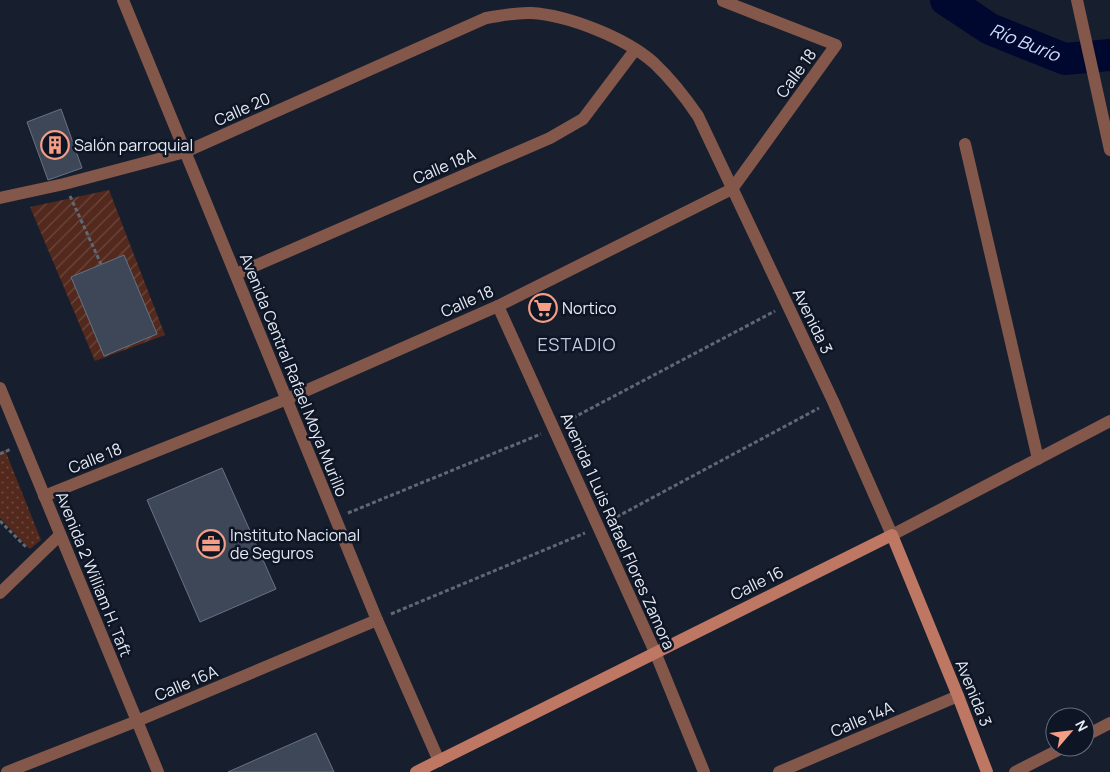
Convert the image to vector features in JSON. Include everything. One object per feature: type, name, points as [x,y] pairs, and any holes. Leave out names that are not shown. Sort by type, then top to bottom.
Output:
[{"type":"street","name":"Avenida Central Rafael Moya Murillo","points":[[123,0],[377,620],[438,761]]},
{"type":"street","points":[[1077,0],[1110,150]]},
{"type":"street","name":"Calle 18","points":[[44,496],[287,399],[498,306],[732,190],[836,45],[723,1]]},
{"type":"street","name":"Avenida 3","points":[[486,18],[529,13],[548,15],[603,33],[653,62],[691,105],[698,116],[833,401],[892,535],[987,772]]},
{"type":"street","name":"Calle 20","points":[[0,198],[64,184],[185,152],[486,18]]},
{"type":"street","name":"Calle 18A","points":[[236,274],[550,138],[576,124],[589,113],[635,50]]},
{"type":"street","points":[[965,144],[1038,459]]},
{"type":"street","name":"Avenida 1 Luis Rafael Flores Zamora","points":[[498,306],[655,652],[704,772]]},
{"type":"street","name":"Avenida 2 William H. Taft","points":[[0,388],[158,772]]},
{"type":"street","name":"Calle 16","points":[[416,772],[892,535],[1110,421]]},
{"type":"street","points":[[0,593],[60,535]]},
{"type":"street","name":"Calle 16A","points":[[7,772],[137,721],[377,620]]},
{"type":"street","name":"Calle 14A","points":[[779,772],[958,696]]},
{"type":"street","points":[[1095,731],[1110,723]]},
{"type":"street","points":[[1015,772],[1045,757]]},
{"type":"path","points":[[64,184],[101,264]]},
{"type":"path","points":[[0,521],[36,558]]},
{"type":"shaded area","points":[[109,190],[165,335],[95,361],[30,207]],"holes":[[[124,255],[157,334],[71,277]]]},
{"type":"shaded area","points":[[5,450],[41,540],[30,549],[0,518],[0,452]]},
{"type":"building","name":"Salón parroquial","points":[[61,109],[82,168],[48,180],[27,122]]},
{"type":"building","points":[[124,255],[157,334],[104,356],[71,277]]},
{"type":"building","name":"Instituto Nacional de Seguros","points":[[222,468],[276,589],[200,622],[147,500]]},
{"type":"building","points":[[316,733],[334,772],[228,772]]},
{"type":"waterway","name":"Río Burío","points":[[946,0],[990,29],[1065,59],[1110,55]]},
{"type":"place","name":"Salón parroquial","points":[[55,145]]},
{"type":"place","name":"Nortico","points":[[543,308]]},
{"type":"place","name":"Instituto Nacional de Seguros","points":[[211,544]]},
{"type":"district","name":"ESTADIO","points":[[577,345]]}]
